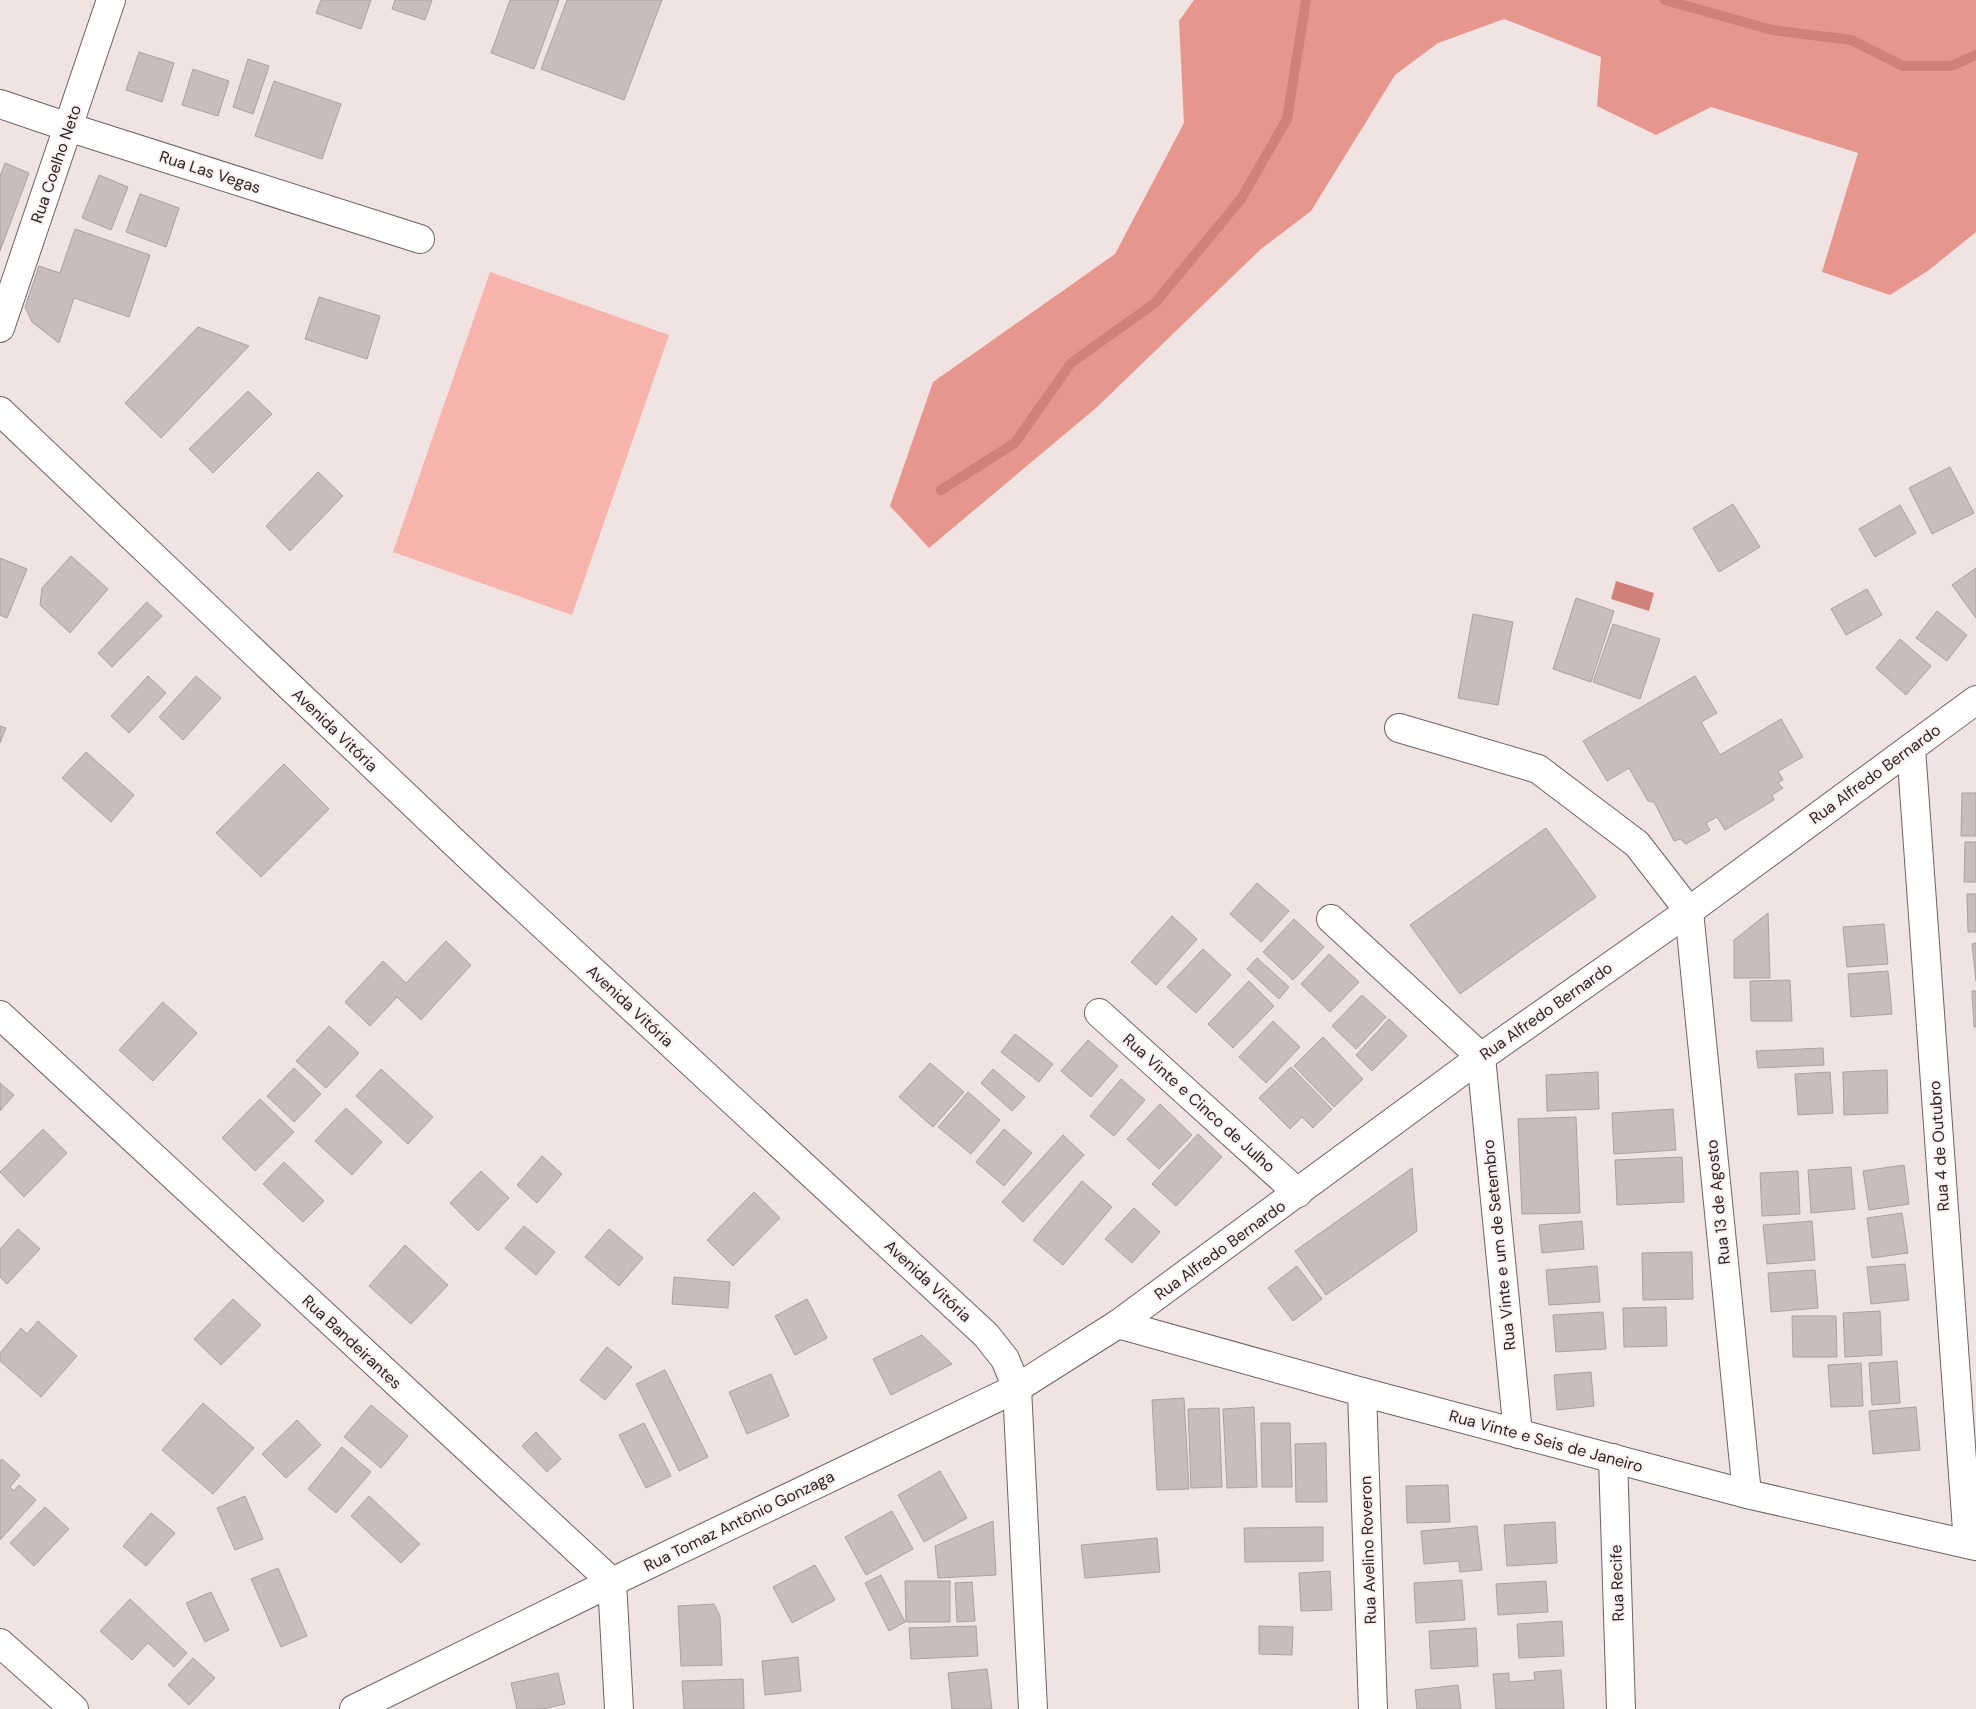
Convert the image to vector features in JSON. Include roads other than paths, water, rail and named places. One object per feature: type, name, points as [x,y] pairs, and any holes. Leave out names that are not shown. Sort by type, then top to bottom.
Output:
[{"type":"street","name":"Rua Coelho Neto","points":[[0,328],[111,0]]},
{"type":"street","name":"Rua Las Vegas","points":[[0,104],[68,128],[420,239]]},
{"type":"street","name":"Avenida Vitória","points":[[0,411],[477,864],[986,1335],[1005,1359],[1017,1388],[1033,1709]]},
{"type":"street","name":"Rua Alfredo Bernardo","points":[[1118,1324],[1481,1057],[1688,911],[1976,700]]},
{"type":"street","points":[[1398,728],[1538,769],[1637,844],[1688,911]]},
{"type":"street","name":"Rua 4 de Outubro","points":[[1911,748],[1972,1545]]},
{"type":"street","name":"Rua 13 de Agosto","points":[[1688,911],[1747,1494]]},
{"type":"street","points":[[1331,919],[1481,1057]]},
{"type":"street","name":"Rua Vinte e Cinco de Julho","points":[[1099,1013],[1298,1193]]},
{"type":"street","name":"Rua Bandeirantes","points":[[0,1015],[612,1582]]},
{"type":"street","name":"Rua Vinte e um de Setembro","points":[[1481,1057],[1518,1434]]},
{"type":"street","name":"Rua Tomaz Antônio Gonzaga","points":[[354,1709],[612,1582],[1017,1388],[1118,1324]]},
{"type":"street","name":"Rua Vinte e Seis de Janeiro","points":[[1118,1324],[1362,1392],[1747,1494],[1972,1545]]},
{"type":"street","name":"Rua Avelino Roveron","points":[[1362,1392],[1373,1709]]},
{"type":"street","name":"Rua Recife","points":[[1613,1458],[1621,1709]]},
{"type":"street","points":[[612,1582],[620,1709]]},
{"type":"street","points":[[0,1643],[74,1709]]},
{"type":"waterway","points":[[941,490],[1015,443],[1071,363],[1155,303],[1241,199],[1287,119],[1306,0]]},
{"type":"waterway","points":[[1665,0],[1772,30],[1851,40],[1903,66],[1951,66],[1976,55]]}]
